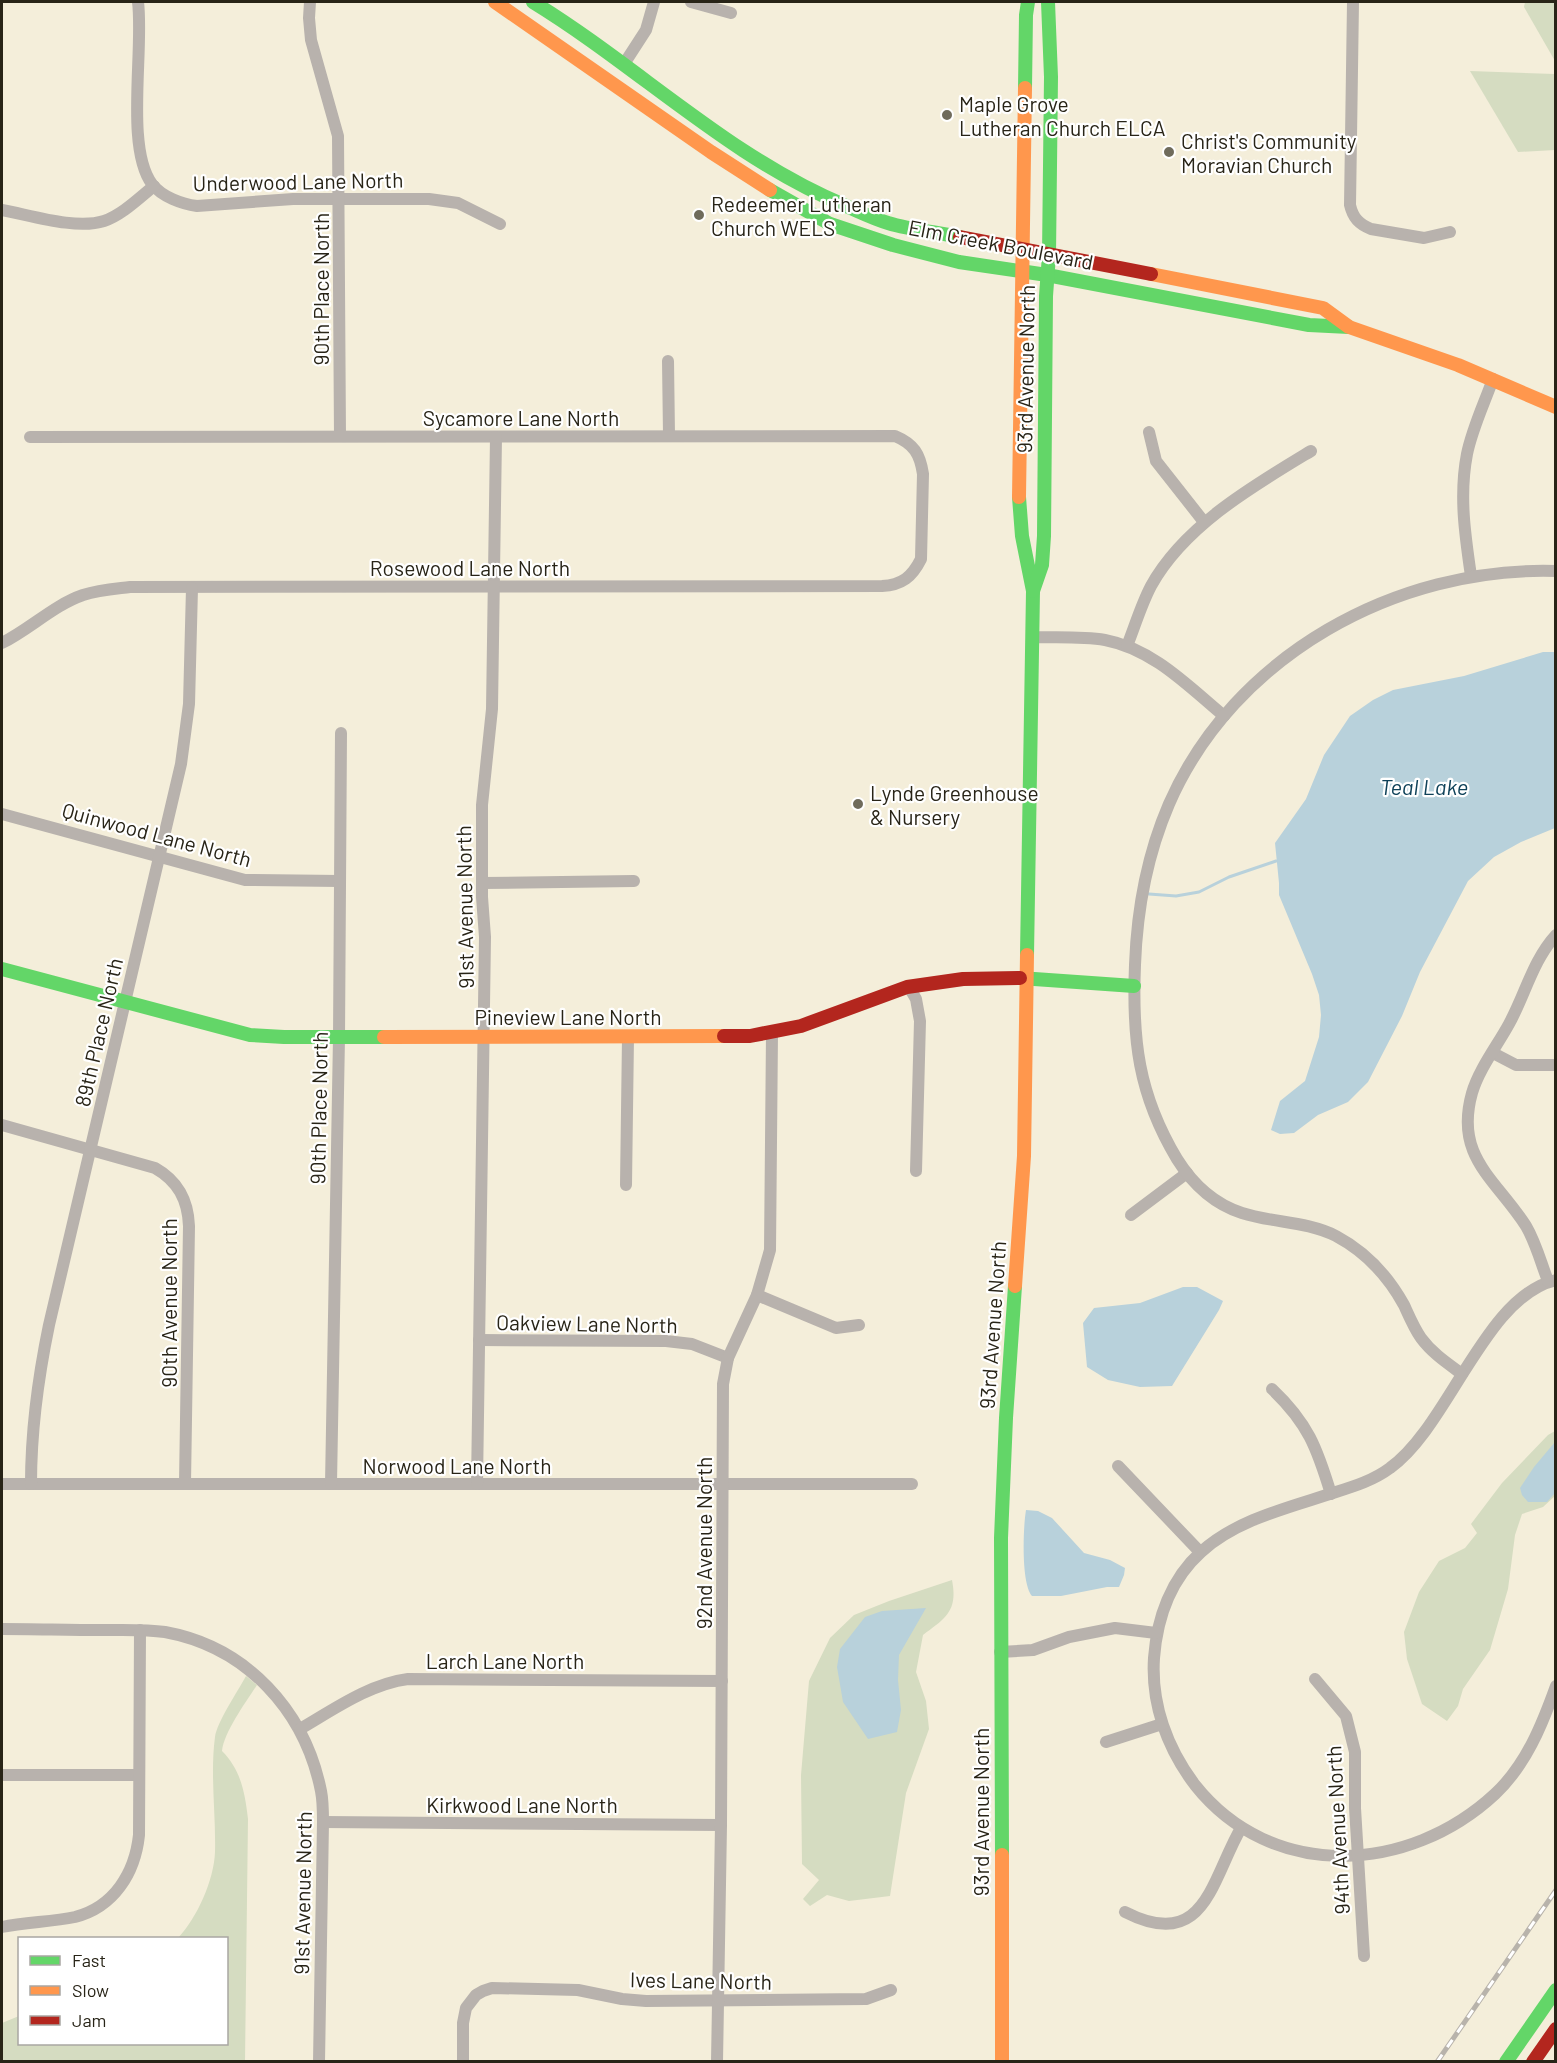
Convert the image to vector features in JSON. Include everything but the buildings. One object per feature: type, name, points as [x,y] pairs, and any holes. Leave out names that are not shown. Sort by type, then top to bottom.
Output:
[{"type":"main road","name":"Elm Creek Boulevard","points":[[495,2],[711,152],[774,193],[830,224],[893,245],[959,262],[1047,275],[1309,326],[1349,327]]},
{"type":"main road","name":"Elm Creek Boulevard","points":[[533,2],[586,35],[754,159],[842,205],[888,223],[1323,308],[1349,327],[1493,379],[1556,406]]},
{"type":"main road","name":"93rd Avenue North","points":[[1028,2],[1020,487],[1025,566],[1033,591]]},
{"type":"main road","name":"93rd Avenue North","points":[[1002,2061],[1000,1652],[1002,1506],[1024,1156],[1033,591],[1042,565],[1044,536],[1051,77],[1048,2]]},
{"type":"main road","name":"Pineview Lane North","points":[[2,969],[250,1035],[284,1037],[750,1036],[794,1028],[909,987],[977,977],[1027,978],[1134,986]]},
{"type":"main road","points":[[1524,2061],[1509,2057],[1556,1990]]},
{"type":"main road","points":[[1533,2061],[1556,2030]]},
{"type":"street","points":[[2,210],[89,224],[105,221],[154,186],[145,173],[138,143],[138,2]]},
{"type":"street","name":"90th Place North","points":[[310,2],[310,40],[338,136],[340,436]]},
{"type":"street","points":[[624,64],[646,30],[654,2]]},
{"type":"street","points":[[691,2],[731,13]]},
{"type":"street","points":[[1353,2],[1350,205],[1352,213],[1363,226],[1371,229],[1424,238],[1450,232]]},
{"type":"street","name":"Underwood Lane North","points":[[154,186],[176,200],[197,206],[293,199],[444,200],[473,210],[500,224]]},
{"type":"street","points":[[668,361],[669,435]]},
{"type":"street","points":[[1471,576],[1462,509],[1463,482],[1467,453],[1493,379]]},
{"type":"street","points":[[1149,432],[1156,461],[1204,522]]},
{"type":"street","name":"Sycamore Lane North","points":[[30,437],[895,436],[916,449],[921,461],[923,474],[922,540]]},
{"type":"street","name":"91st Avenue North","points":[[477,1484],[485,938],[482,805],[491,732],[496,437]]},
{"type":"street","points":[[1127,646],[1151,586],[1169,558],[1204,522],[1311,451]]},
{"type":"street","name":"Rosewood Lane North","points":[[2,643],[22,633],[61,605],[83,595],[107,589],[130,587],[892,585],[904,582],[915,572],[921,560],[922,540]]},
{"type":"street","points":[[1462,1374],[1428,1346],[1413,1325],[1391,1284],[1375,1264],[1357,1249],[1336,1236],[1313,1227],[1242,1213],[1222,1204],[1205,1192],[1187,1173],[1159,1124],[1144,1085],[1138,1060],[1134,986],[1137,926],[1148,864],[1170,801],[1186,772],[1224,716],[1277,664],[1312,638],[1348,617],[1388,599],[1428,586],[1471,576],[1513,571],[1556,571]]},
{"type":"street","name":"89th Place North","points":[[31,1484],[33,1424],[49,1325],[181,764],[192,664],[192,588]]},
{"type":"street","points":[[1032,637],[1095,639],[1127,646],[1167,668],[1224,716]]},
{"type":"street","name":"90th Place North","points":[[331,1484],[339,1037],[341,733]]},
{"type":"street","name":"Quinwood Lane North","points":[[2,814],[245,880],[340,881]]},
{"type":"street","points":[[482,883],[634,881]]},
{"type":"street","points":[[1556,935],[1538,960],[1515,1014],[1473,1091],[1468,1110],[1471,1148],[1479,1166],[1526,1227],[1552,1280],[1527,1293],[1511,1306],[1462,1374],[1422,1436],[1408,1453],[1390,1468],[1371,1480],[1246,1524],[1200,1552],[1170,1593],[1156,1633],[1155,1684],[1162,1724],[1184,1770],[1201,1792],[1222,1813],[1241,1828],[1296,1850],[1321,1855],[1357,1857],[1416,1844],[1472,1813],[1517,1769],[1534,1742],[1556,1686]]},
{"type":"street","points":[[909,987],[916,999],[920,1021],[916,1171]]},
{"type":"street","name":"92nd Avenue North","points":[[717,2061],[721,1825],[723,1384],[728,1358],[757,1294],[770,1250],[772,1033]]},
{"type":"street","points":[[626,1185],[628,1037]]},
{"type":"street","points":[[1493,1053],[1516,1065],[1556,1065]]},
{"type":"street","points":[[2,1125],[90,1149]]},
{"type":"street","name":"90th Avenue North","points":[[90,1149],[142,1163],[167,1174],[184,1197],[188,1211],[185,1484]]},
{"type":"street","points":[[1131,1215],[1187,1173]]},
{"type":"street","points":[[757,1294],[836,1328],[859,1325]]},
{"type":"street","name":"Oakview Lane North","points":[[479,1340],[666,1341],[692,1344],[728,1358]]},
{"type":"street","points":[[1272,1389],[1298,1415],[1310,1434],[1331,1494]]},
{"type":"street","points":[[1118,1466],[1200,1552]]},
{"type":"street","name":"Norwood Lane North","points":[[2,1484],[912,1484]]},
{"type":"street","points":[[1000,1652],[1033,1650],[1070,1637],[1115,1628],[1156,1633]]},
{"type":"street","name":"91st Avenue North","points":[[2,1629],[140,1630],[186,1637],[236,1659],[263,1681],[281,1702],[300,1729],[310,1750],[322,1793],[319,2061]]},
{"type":"street","points":[[2,1927],[76,1916],[110,1900],[131,1870],[137,1853],[139,1835],[140,1630]]},
{"type":"street","name":"Larch Lane North","points":[[300,1729],[378,1686],[408,1679],[722,1681]]},
{"type":"street","name":"94th Avenue North","points":[[1315,1679],[1346,1716],[1352,1734],[1355,1752],[1354,1808],[1364,1956]]},
{"type":"street","points":[[1106,1742],[1162,1724]]},
{"type":"street","points":[[2,1775],[139,1775]]},
{"type":"street","name":"Kirkwood Lane North","points":[[323,1822],[721,1825]]},
{"type":"street","points":[[1125,1912],[1143,1921],[1166,1924],[1180,1922],[1193,1915],[1205,1904],[1229,1849],[1241,1828]]},
{"type":"street","name":"Ives Lane North","points":[[462,2061],[463,2015],[476,1995],[492,1988],[578,1990],[622,1999],[646,2001],[866,1999],[891,1990]]},
{"type":"green space","points":[[1525,2],[1555,2],[1555,61],[1524,7]]},
{"type":"green space","points":[[1470,71],[1555,74],[1555,150],[1518,152]]},
{"type":"green space","points":[[1555,1431],[1555,1496],[1543,1507],[1522,1514],[1515,1535],[1508,1589],[1490,1650],[1463,1689],[1458,1706],[1447,1721],[1422,1704],[1407,1659],[1404,1632],[1419,1592],[1439,1561],[1465,1548],[1477,1533],[1471,1524],[1502,1483],[1548,1435]]},
{"type":"green space","points":[[952,1580],[952,1607],[938,1624],[923,1635],[916,1672],[926,1701],[929,1729],[906,1793],[890,1896],[849,1901],[827,1895],[810,1906],[803,1899],[819,1880],[802,1864],[801,1775],[809,1681],[830,1638],[854,1615]]},
{"type":"green space","points":[[246,1676],[257,1685],[231,1726],[222,1751],[238,1774],[248,1819],[245,2061],[2,2062],[2,2023],[18,2016],[18,2045],[228,2045],[228,1937],[179,1937],[198,1909],[208,1886],[214,1863],[213,1766],[215,1737],[224,1715]]},
{"type":"water","name":"Teal Lake","points":[[1543,652],[1555,652],[1555,828],[1521,842],[1494,857],[1468,881],[1420,972],[1402,1016],[1368,1082],[1348,1102],[1318,1115],[1294,1133],[1280,1134],[1271,1130],[1280,1101],[1305,1081],[1319,1037],[1321,1015],[1319,995],[1312,974],[1279,895],[1275,843],[1306,799],[1324,755],[1350,716],[1393,690],[1464,676]]},
{"type":"water","points":[[1183,1287],[1197,1287],[1223,1301],[1172,1386],[1140,1387],[1108,1380],[1087,1367],[1083,1323],[1094,1308],[1140,1303]]},
{"type":"water","points":[[1555,1442],[1555,1493],[1547,1502],[1528,1502],[1520,1488]]},
{"type":"water","points":[[1026,1510],[1038,1511],[1052,1518],[1084,1553],[1110,1560],[1125,1568],[1119,1587],[1107,1587],[1061,1596],[1032,1596],[1028,1589],[1024,1568]]},
{"type":"water","points":[[926,1608],[899,1655],[898,1680],[901,1710],[897,1732],[868,1739],[843,1702],[837,1667],[840,1649],[865,1617],[882,1611]]},
{"type":"waterway","points":[[1149,894],[1176,896],[1199,892],[1229,877],[1276,861]]},
{"type":"railway","points":[[1437,2062],[1556,1890]]},
{"type":"traffic: fast","points":[[533,2],[572,27],[724,137],[763,163],[804,186],[883,221],[960,237]]},
{"type":"traffic: fast","points":[[1025,88],[1028,2]]},
{"type":"traffic: fast","points":[[1033,591],[1042,565],[1044,536],[1051,77],[1048,2]]},
{"type":"traffic: fast","points":[[770,190],[830,224],[893,245],[959,262],[1047,275],[1309,325],[1349,327]]},
{"type":"traffic: fast","points":[[1019,497],[1022,536],[1033,591],[1027,955]]},
{"type":"traffic: fast","points":[[2,969],[250,1035],[384,1037]]},
{"type":"traffic: fast","points":[[1020,978],[1134,986]]},
{"type":"traffic: fast","points":[[1002,1855],[1001,1538],[1015,1286]]},
{"type":"traffic: fast","points":[[1506,2062],[1556,1990]]},
{"type":"traffic: slow","points":[[495,2],[711,152],[770,190]]},
{"type":"traffic: slow","points":[[1019,497],[1025,88]]},
{"type":"traffic: slow","points":[[1151,274],[1323,308],[1349,327],[1458,365],[1556,407]]},
{"type":"traffic: slow","points":[[1015,1286],[1024,1156],[1027,955]]},
{"type":"traffic: slow","points":[[384,1037],[724,1036]]},
{"type":"traffic: slow","points":[[1002,1855],[1002,2062]]},
{"type":"traffic: jam","points":[[960,237],[1151,274]]},
{"type":"traffic: jam","points":[[724,1036],[750,1036],[801,1026],[907,987],[963,979],[1020,978]]},
{"type":"traffic: jam","points":[[1533,2062],[1556,2029]]},
{"type":"place","name":"Maple Grove Lutheran Church ELCA","points":[[947,115]]},
{"type":"place","name":"Christ's Community Moravian Church","points":[[1169,152]]},
{"type":"place","name":"Redeemer Lutheran Church WELS","points":[[699,215]]},
{"type":"place","name":"Lynde Greenhouse & Nursery","points":[[858,804]]}]
